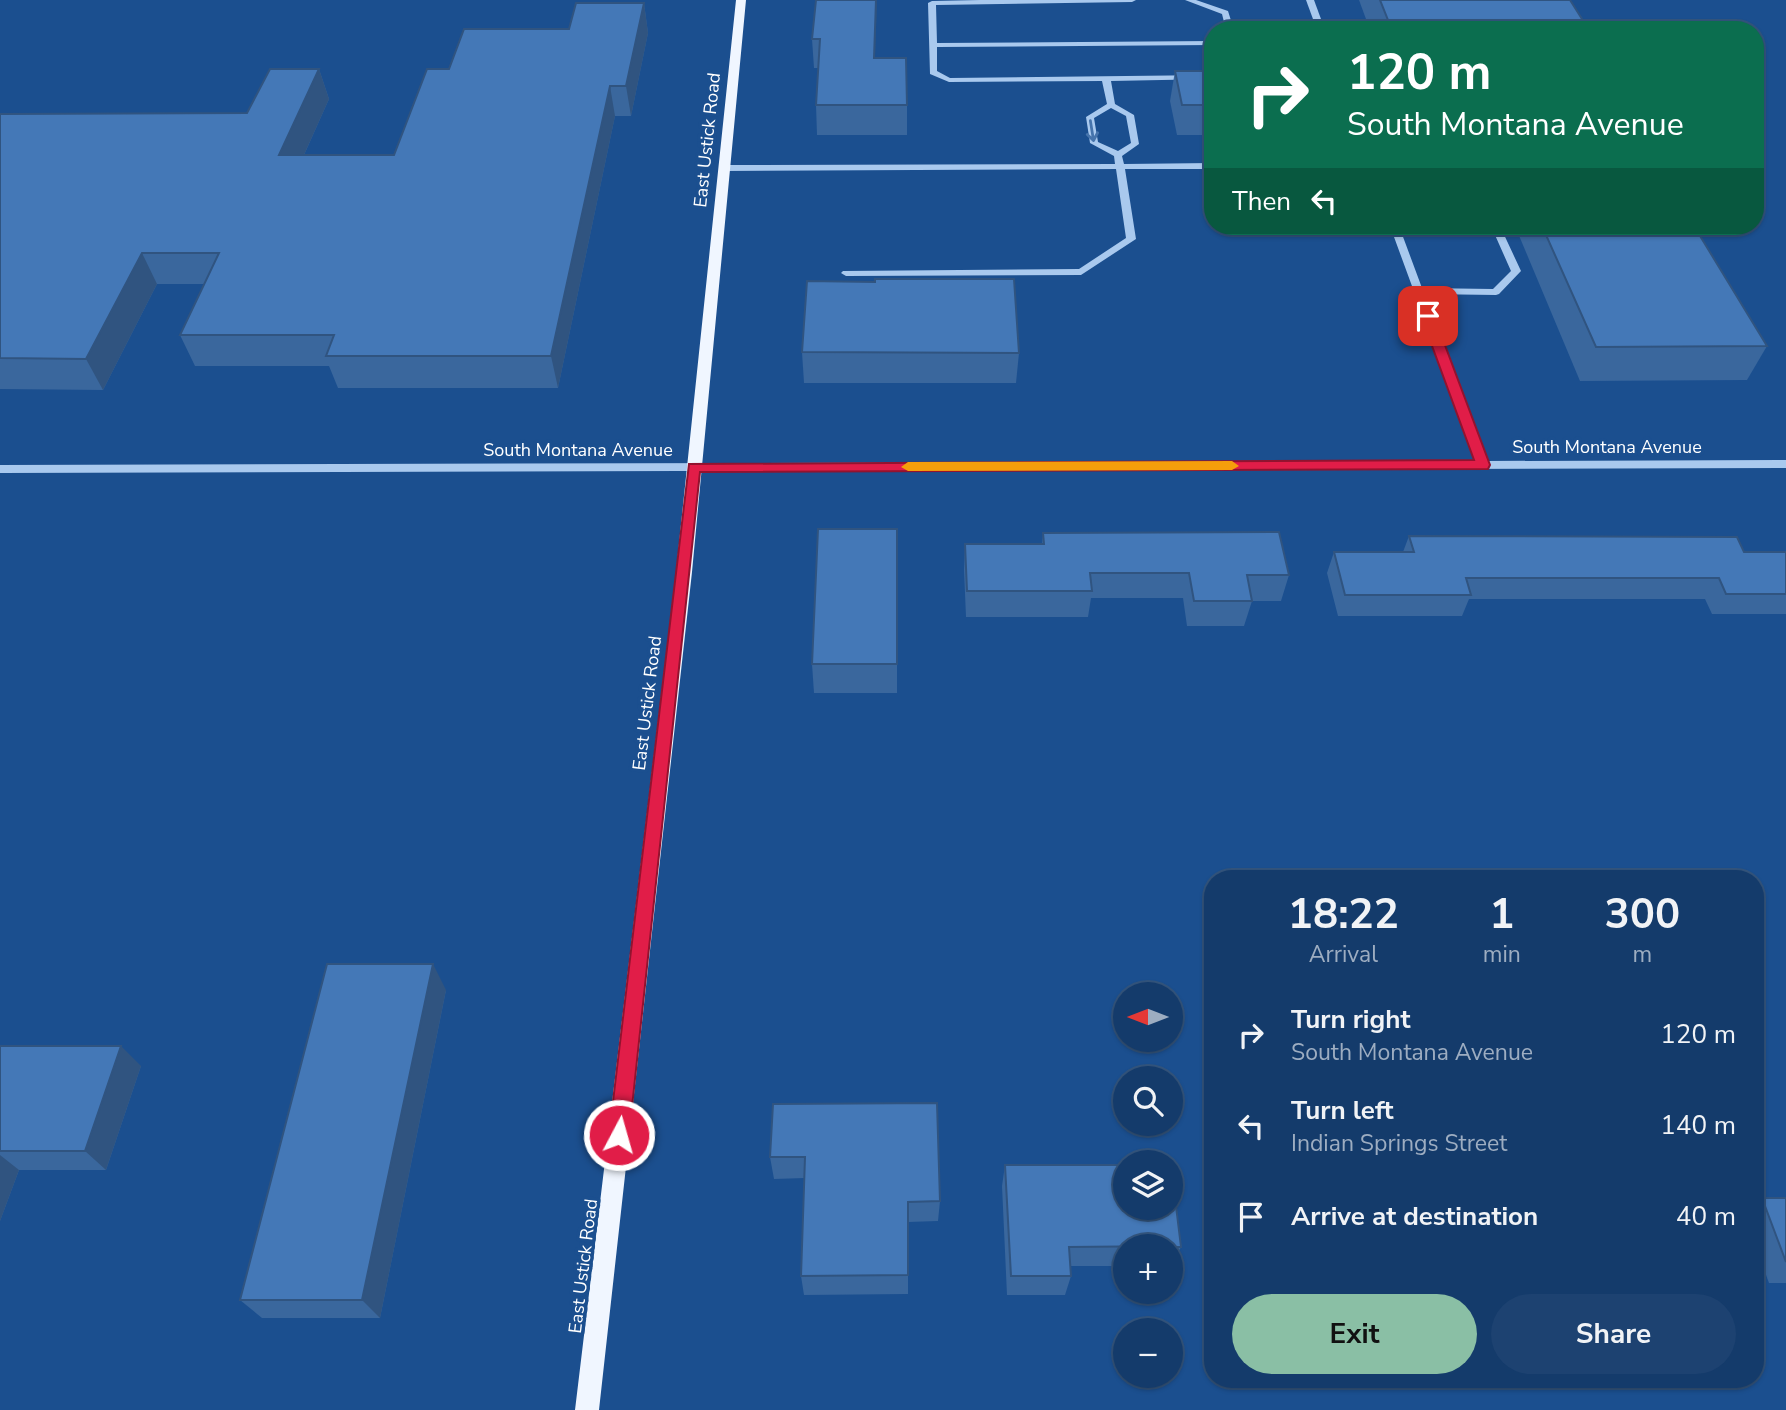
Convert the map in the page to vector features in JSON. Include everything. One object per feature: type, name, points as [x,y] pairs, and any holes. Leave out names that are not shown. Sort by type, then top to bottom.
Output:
[{"type":"main road","name":"East Ustick Road","points":[[587,1410],[694,467],[741,0]]},
{"type":"street","points":[[1132,0],[931,1],[933,72],[942,79],[1204,77]]},
{"type":"street","points":[[1189,0],[1225,13],[1227,21]]},
{"type":"street","points":[[1310,0],[1318,21]]},
{"type":"street","points":[[933,45],[1204,43]]},
{"type":"street","points":[[845,273],[1081,272],[1131,239],[1118,161],[1094,143],[1090,117],[1111,105],[1130,115],[1135,144],[1118,161]]},
{"type":"street","points":[[726,167],[1118,161],[1204,166]]},
{"type":"street","points":[[1397,235],[1483,465]]},
{"type":"street","points":[[1418,291],[1496,292],[1516,271],[1499,235]]},
{"type":"street","name":"South Montana Avenue","points":[[0,469],[1786,464]]},
{"type":"lane","points":[[1106,78],[1111,105]]},
{"type":"building","points":[[816,0],[876,0],[874,58],[906,58],[907,105],[816,105],[820,39],[812,39]]},
{"type":"building","points":[[1380,0],[1570,0],[1583,21],[1388,21]]},
{"type":"building","points":[[576,3],[644,3],[626,86],[610,86],[551,356],[326,356],[334,335],[180,335],[219,253],[142,253],[86,359],[0,358],[0,114],[247,113],[270,69],[319,69],[279,155],[394,155],[427,69],[449,69],[464,29],[569,29]]},
{"type":"building","points":[[1175,71],[1204,71],[1204,105],[1182,105]]},
{"type":"building","points":[[1546,235],[1699,235],[1767,346],[1596,347]]},
{"type":"building","points":[[875,279],[1014,279],[1019,353],[802,352],[807,281],[875,282]]},
{"type":"building","points":[[818,529],[897,529],[897,664],[812,664]]},
{"type":"building","points":[[1279,532],[1289,575],[1247,575],[1252,601],[1194,601],[1189,573],[1090,573],[1092,591],[967,591],[965,544],[1044,544],[1043,533]]},
{"type":"building","points":[[1409,536],[1737,537],[1744,552],[1786,552],[1786,594],[1726,594],[1719,578],[1466,578],[1471,595],[1345,595],[1334,552],[1414,552]]},
{"type":"building","points":[[327,964],[433,964],[362,1300],[240,1300]]},
{"type":"building","points":[[0,1046],[121,1046],[85,1151],[0,1151]]},
{"type":"building","points":[[937,1103],[940,1201],[908,1202],[908,1275],[801,1276],[805,1157],[770,1157],[773,1104]]},
{"type":"building","points":[[1005,1165],[1113,1165],[1113,1220],[1178,1220],[1179,1234],[1113,1234],[1113,1247],[1069,1247],[1071,1276],[1011,1276]]},
{"type":"building","points":[[1764,1198],[1786,1198],[1786,1262],[1764,1203]]},
{"type":"slow traffic","points":[[908,467],[1232,466]]},
{"type":"route","points":[[619,1135],[694,467],[1483,465],[1428,316]]}]
